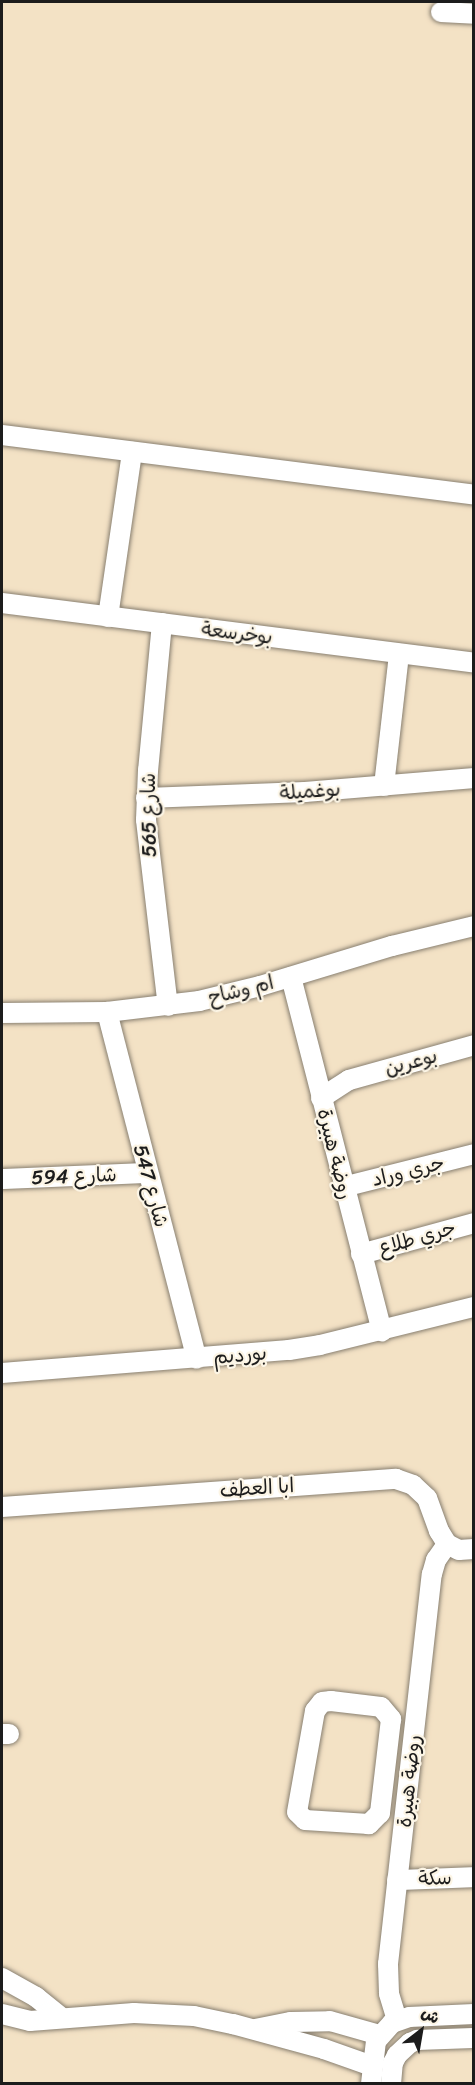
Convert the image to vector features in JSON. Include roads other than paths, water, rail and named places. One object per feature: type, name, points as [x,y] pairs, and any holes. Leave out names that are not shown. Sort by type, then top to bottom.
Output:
[{"type":"street","points":[[441,12],[474,14]]},
{"type":"street","points":[[2,435],[474,495]]},
{"type":"street","points":[[108,616],[132,452]]},
{"type":"street","name":"بوخرسعة","points":[[2,603],[474,663]]},
{"type":"street","name":"شارع 565","points":[[162,623],[146,798],[147,841],[168,1006]]},
{"type":"street","points":[[384,786],[399,654]]},
{"type":"street","name":"بوغميلة","points":[[146,798],[384,786],[474,778]]},
{"type":"street","name":"ام وشاح","points":[[2,1013],[107,1012],[168,1006],[230,994],[392,946],[474,926]]},
{"type":"street","name":"روضة هبيرة","points":[[291,977],[343,1187],[382,1331]]},
{"type":"street","name":"شارع 547","points":[[107,1012],[197,1359]]},
{"type":"street","name":"بوعرين","points":[[321,1098],[349,1080],[474,1046]]},
{"type":"street","name":"بوعرين","points":[[316,1077],[349,1080]]},
{"type":"street","name":"جري وراد","points":[[343,1187],[474,1154]]},
{"type":"street","name":"شارع 594","points":[[2,1179],[147,1173]]},
{"type":"street","name":"جري طلاع","points":[[362,1254],[474,1223]]},
{"type":"street","name":"بورديم","points":[[2,1373],[289,1350],[382,1331],[474,1307]]},
{"type":"street","name":"ابا العطف","points":[[2,1507],[396,1479],[413,1485],[427,1498],[439,1532],[447,1544]]},
{"type":"street","points":[[447,1544],[459,1550],[474,1550]]},
{"type":"street","name":"روضة هبيرة","points":[[397,2020],[388,1979],[397,1880],[432,1574],[439,1554],[447,1544]]},
{"type":"street","points":[[369,1824],[380,1813],[392,1719],[385,1710],[376,1706],[322,1702],[315,1711],[297,1812],[305,1820],[404,1827]]},
{"type":"street","name":"سكة","points":[[397,1880],[474,1877]]},
{"type":"street","points":[[2,1978],[36,1997],[61,2017]]},
{"type":"street","points":[[2,2014],[30,2021],[61,2017],[174,2014],[213,2019],[324,2049],[371,2075],[379,2035],[397,2020],[474,2014]]},
{"type":"street","points":[[252,2029],[291,2022],[330,2021],[379,2035]]},
{"type":"street","points":[[391,2084],[393,2063],[410,2043],[417,2040],[473,2038]]}]
